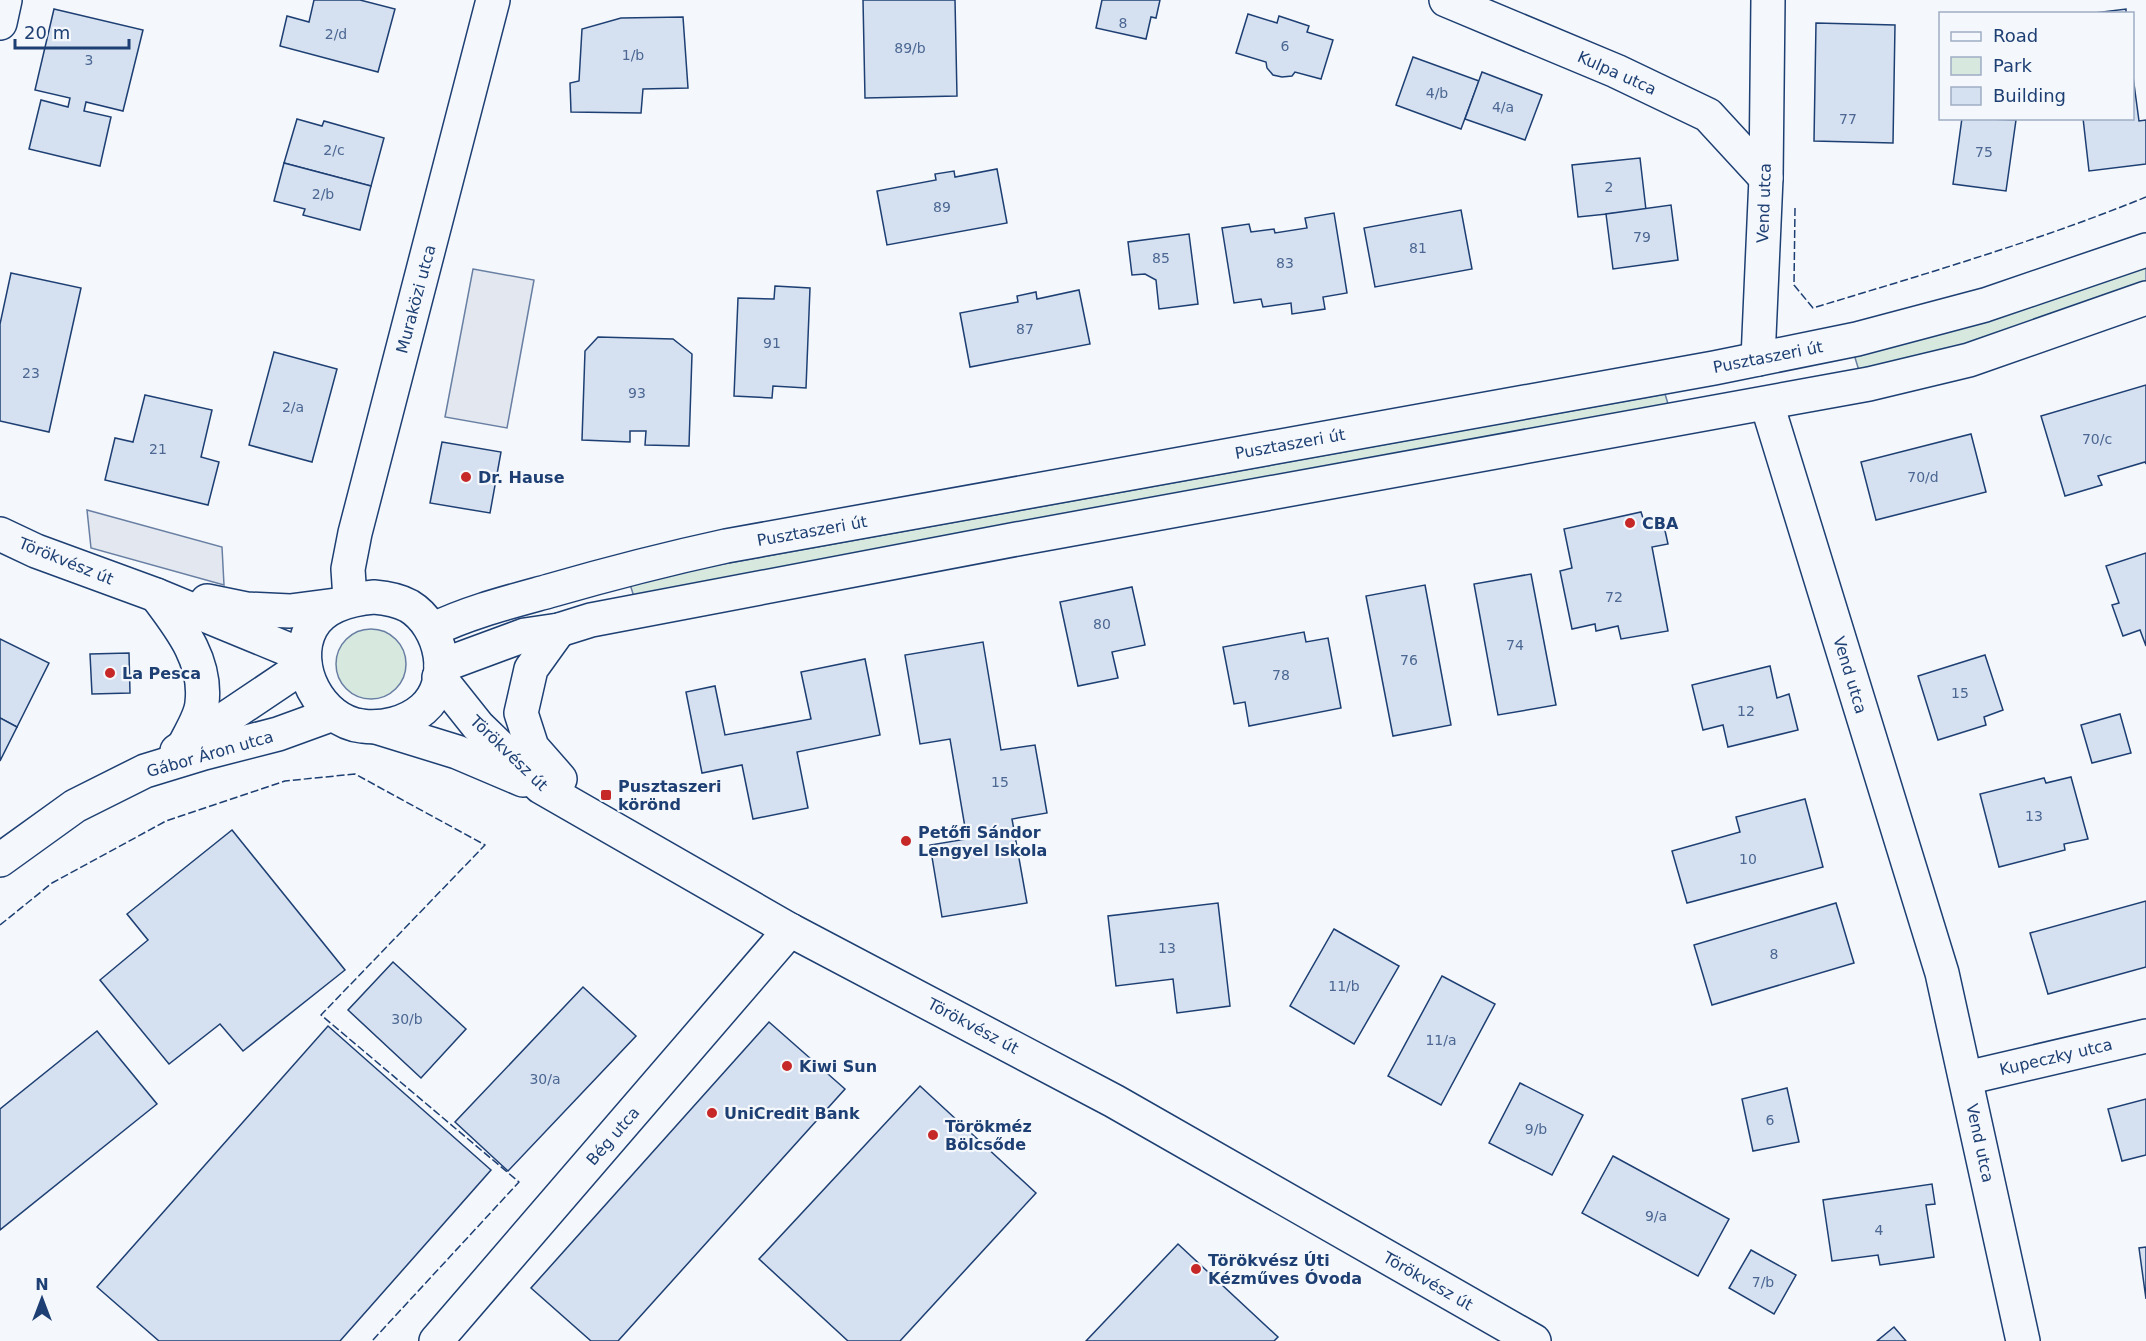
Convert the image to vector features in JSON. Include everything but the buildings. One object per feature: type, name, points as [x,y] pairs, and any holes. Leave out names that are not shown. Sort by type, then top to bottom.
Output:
[{"type":"street","points":[[0,22],[5,0]]},
{"type":"street","name":"Muraközi utca","points":[[343,602],[355,533],[494,0]]},
{"type":"street","name":"Kulpa utca","points":[[1446,0],[1616,71],[1708,115],[1766,178]]},
{"type":"street","name":"Vend utca","points":[[1768,0],[1766,178],[1758,359],[1767,404],[1942,973],[2023,1341]]},
{"type":"street","name":"Pusztaszeri út","points":[[432,630],[455,619],[498,605],[656,561],[726,546],[1758,359],[1857,339],[1985,305],[2146,250]]},
{"type":"street","points":[[440,672],[525,635],[559,630],[591,620],[1869,384],[1969,360],[2146,298]]},
{"type":"street","name":"Törökvész út","points":[[0,534],[36,551],[144,591],[304,661]]},
{"type":"street","points":[[144,591],[185,633],[201,670],[202,705],[184,746]]},
{"type":"street","name":"Törökvész út","points":[[144,591],[246,609],[290,610],[343,602]]},
{"type":"street","points":[[374,597],[393,599],[410,607],[432,630],[440,653],[440,672],[433,695],[423,709],[394,724],[376,727],[361,726],[346,722],[333,714],[316,694],[304,661],[312,626],[343,602],[374,597]]},
{"type":"street","points":[[559,630],[531,669],[521,713],[532,747],[590,814]]},
{"type":"street","points":[[146,771],[304,661]]},
{"type":"street","name":"Törökvész út","points":[[440,672],[478,726],[541,787],[790,930],[1114,1101],[1534,1341]]},
{"type":"street","name":"Gábor Áron utca","points":[[0,860],[75,806],[146,771],[278,734],[333,714]]},
{"type":"street","points":[[376,727],[457,752],[541,787]]},
{"type":"street","name":"Bég utca","points":[[436,1341],[790,930]]},
{"type":"street","name":"Kupeczky utca","points":[[1966,1078],[2146,1036]]},
{"type":"green space","points":[[2146,262],[2146,281],[1964,346],[1860,374],[1853,351]]},
{"type":"green space","points":[[1665,394],[1669,407],[634,597],[629,581]]},
{"type":"green space","points":[[371,629],[384,632],[396,639],[403,651],[406,664],[403,677],[396,689],[384,696],[371,699],[358,696],[346,689],[339,677],[336,664],[339,651],[346,639],[358,632]]},
{"type":"shaded area","name":"Dr. Hause","points":[[473,269],[534,280],[507,428],[445,417]]},
{"type":"shaded area","points":[[87,510],[222,547],[224,585],[91,548]]},
{"type":"fence","points":[[1795,208],[1794,285],[1813,308],[1939,270],[2146,197]]},
{"type":"fence","points":[[0,925],[52,883],[166,821],[285,781],[355,774],[485,845],[321,1015],[519,1182],[372,1341]]},
{"type":"place","name":"Dr. Hause","points":[[466,477]]},
{"type":"place","name":"CBA","points":[[1630,523]]},
{"type":"place","name":"La Pesca","points":[[110,673]]},
{"type":"place","name":"Pusztaszeri körönd","points":[[606,795]]},
{"type":"place","name":"Petőfi Sándor Lengyel Iskola","points":[[906,841]]},
{"type":"place","name":"Kiwi Sun","points":[[787,1066]]},
{"type":"place","name":"UniCredit Bank","points":[[712,1113]]},
{"type":"place","name":"Törökméz Bölcsőde","points":[[933,1135]]},
{"type":"place","name":"Törökvész Úti Kézműves Óvoda","points":[[1196,1269]]}]
